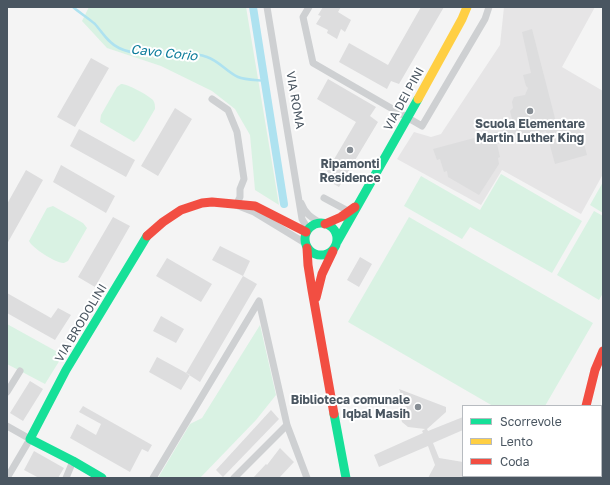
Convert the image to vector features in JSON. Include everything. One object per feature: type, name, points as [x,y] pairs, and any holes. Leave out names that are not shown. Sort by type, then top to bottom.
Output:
[{"type":"street","name":"VIA ROMA","points":[[267,7],[302,219],[307,230]]},
{"type":"street","points":[[309,7],[303,17],[313,63],[422,126],[485,18],[489,7]]},
{"type":"street","name":"VIA DEI PINI","points":[[336,245],[408,118],[462,19],[467,7]]},
{"type":"street","points":[[212,99],[228,110],[237,132],[244,179],[240,189],[240,197],[236,204]]},
{"type":"street","name":"VIA ROMA","points":[[299,198],[303,209],[309,216],[323,223]]},
{"type":"street","points":[[324,198],[350,212]]},
{"type":"street","name":"VIA BRODOLINI","points":[[30,439],[66,370],[147,236],[154,228],[171,215],[191,206],[222,202],[251,205],[307,230]]},
{"type":"street","name":"VIA DEI PINI","points":[[323,223],[339,219],[350,212],[360,202]]},
{"type":"street","name":"VIA BRODOLINI","points":[[236,204],[254,212],[306,245]]},
{"type":"street","points":[[316,306],[317,289],[324,268],[336,245],[337,237],[333,229],[323,223],[312,226],[307,230],[305,237],[308,266],[346,478]]},
{"type":"street","points":[[306,245],[312,253],[324,255],[330,253],[336,245]]},
{"type":"street","points":[[153,478],[259,301],[287,425],[307,478]]},
{"type":"street","points":[[586,405],[595,370],[603,351]]},
{"type":"street","points":[[7,392],[20,371]]},
{"type":"street","points":[[234,478],[287,425]]},
{"type":"street","points":[[7,426],[73,460],[92,475],[102,478]]},
{"type":"street","points":[[7,478],[30,439]]},
{"type":"street","points":[[66,478],[73,460]]},
{"type":"shaded area","name":"Scuola Elementare Martin Luther King","points":[[504,7],[595,7],[562,67],[603,91],[603,174],[581,214],[502,170],[481,205],[397,159],[414,132],[431,137],[441,134],[500,45]]},
{"type":"green space","points":[[89,7],[246,7],[279,205],[255,190],[250,135],[235,109],[212,91],[161,66],[107,48],[82,21]]},
{"type":"green space","points":[[121,84],[143,93],[155,103],[155,109],[138,138],[134,142],[100,122],[101,115],[117,87]]},
{"type":"green space","points":[[501,174],[582,221],[552,273],[470,227],[462,239],[404,206],[421,176],[480,210]]},
{"type":"green space","points":[[603,182],[603,213],[590,205]]},
{"type":"green space","points":[[53,206],[83,223],[87,228],[68,261],[64,263],[56,261],[45,255],[35,248],[29,241],[47,208]]},
{"type":"green space","points":[[594,211],[603,216],[603,293],[599,300],[557,275]]},
{"type":"green space","points":[[409,217],[593,323],[546,405],[491,405],[348,322]]},
{"type":"green space","points":[[7,324],[63,355],[45,384],[7,364]]},
{"type":"green space","points":[[260,325],[276,395],[256,420],[200,478],[158,478],[190,424],[202,418]]},
{"type":"building","points":[[323,7],[341,7],[338,12],[351,20],[345,32],[341,29],[337,39],[327,33],[328,30],[316,24],[321,16],[318,15]]},
{"type":"building","points":[[421,7],[444,7],[399,84],[391,81],[387,89],[339,62],[349,43],[388,65]]},
{"type":"building","points":[[532,29],[558,130],[579,125],[587,155],[555,164],[546,131],[497,144],[500,157],[498,158],[499,164],[479,195],[448,177],[447,171],[444,172],[440,159],[437,160],[433,149],[504,130],[512,119],[510,111],[513,108],[512,102],[514,97],[525,95],[528,88],[523,75],[531,73],[522,32]]},
{"type":"building","points":[[91,58],[109,68],[75,127],[57,117]]},
{"type":"building","name":"Ripamonti Residence","points":[[328,79],[376,107],[370,116],[378,122],[339,187],[323,178],[356,122],[317,99]]},
{"type":"building","points":[[175,108],[192,119],[158,176],[141,166]]},
{"type":"building","points":[[79,129],[135,160],[126,177],[70,146]]},
{"type":"building","points":[[61,165],[115,196],[106,213],[53,182]]},
{"type":"building","points":[[26,170],[43,180],[7,244],[7,204]]},
{"type":"building","points":[[113,217],[130,226],[95,287],[78,277]]},
{"type":"building","points":[[220,246],[250,261],[243,276],[212,260]]},
{"type":"building","points":[[360,257],[372,264],[359,287],[347,280]]},
{"type":"building","points":[[167,258],[212,284],[201,302],[156,276]]},
{"type":"building","points":[[243,276],[257,284],[200,382],[186,373]]},
{"type":"building","points":[[7,293],[51,318],[58,308],[71,315],[55,340],[7,313]]},
{"type":"building","points":[[161,316],[184,329],[176,343],[153,331]]},
{"type":"building","points":[[157,357],[190,375],[181,390],[149,372]]},
{"type":"building","points":[[30,381],[43,389],[23,421],[10,413]]},
{"type":"building","points":[[399,389],[446,407],[446,412],[427,429],[428,431],[462,417],[462,430],[433,443],[439,458],[462,462],[463,478],[428,478],[435,465],[428,446],[379,467],[374,455],[423,433],[422,431],[425,429],[408,427],[402,422],[401,414],[406,406]]},
{"type":"building","points":[[83,406],[152,445],[148,452],[142,449],[130,472],[70,438],[77,424],[96,435],[101,424],[79,412]]},
{"type":"building","points":[[271,410],[279,419],[223,477],[216,470]]},
{"type":"building","points":[[280,448],[294,462],[279,478],[253,478],[266,464],[267,465]]},
{"type":"building","points":[[34,451],[64,468],[58,478],[39,478],[24,470]]},
{"type":"waterway","name":"Cavo Corio","points":[[73,7],[95,24],[115,46],[129,52],[151,54],[196,54],[211,59],[238,77],[265,81]]},
{"type":"waterway","points":[[253,7],[284,204]]},
{"type":"traffic: fast","points":[[337,242],[418,99]]},
{"type":"traffic: fast","points":[[318,223],[324,223],[334,230],[337,239],[336,245],[330,252],[324,255],[318,255],[308,248],[305,242],[305,236],[312,226],[318,223]]},
{"type":"traffic: fast","points":[[102,478],[30,439],[66,370],[147,236]]},
{"type":"traffic: fast","points":[[334,414],[346,478]]},
{"type":"traffic: slow","points":[[418,99],[462,19],[467,7]]},
{"type":"traffic: jam","points":[[147,236],[163,222],[181,210],[202,203],[212,202],[255,206],[306,232]]},
{"type":"traffic: jam","points":[[325,224],[341,217],[355,207]]},
{"type":"traffic: jam","points":[[307,248],[312,290],[334,414]]},
{"type":"traffic: jam","points":[[316,298],[322,274],[333,251]]},
{"type":"traffic: jam","points":[[586,405],[595,370],[603,351]]},
{"type":"place","name":"Scuola Elementare Martin Luther King","points":[[530,111]]},
{"type":"place","name":"Ripamonti Residence","points":[[350,150]]},
{"type":"place","name":"Biblioteca comunale Iqbal Masih","points":[[418,407]]}]
